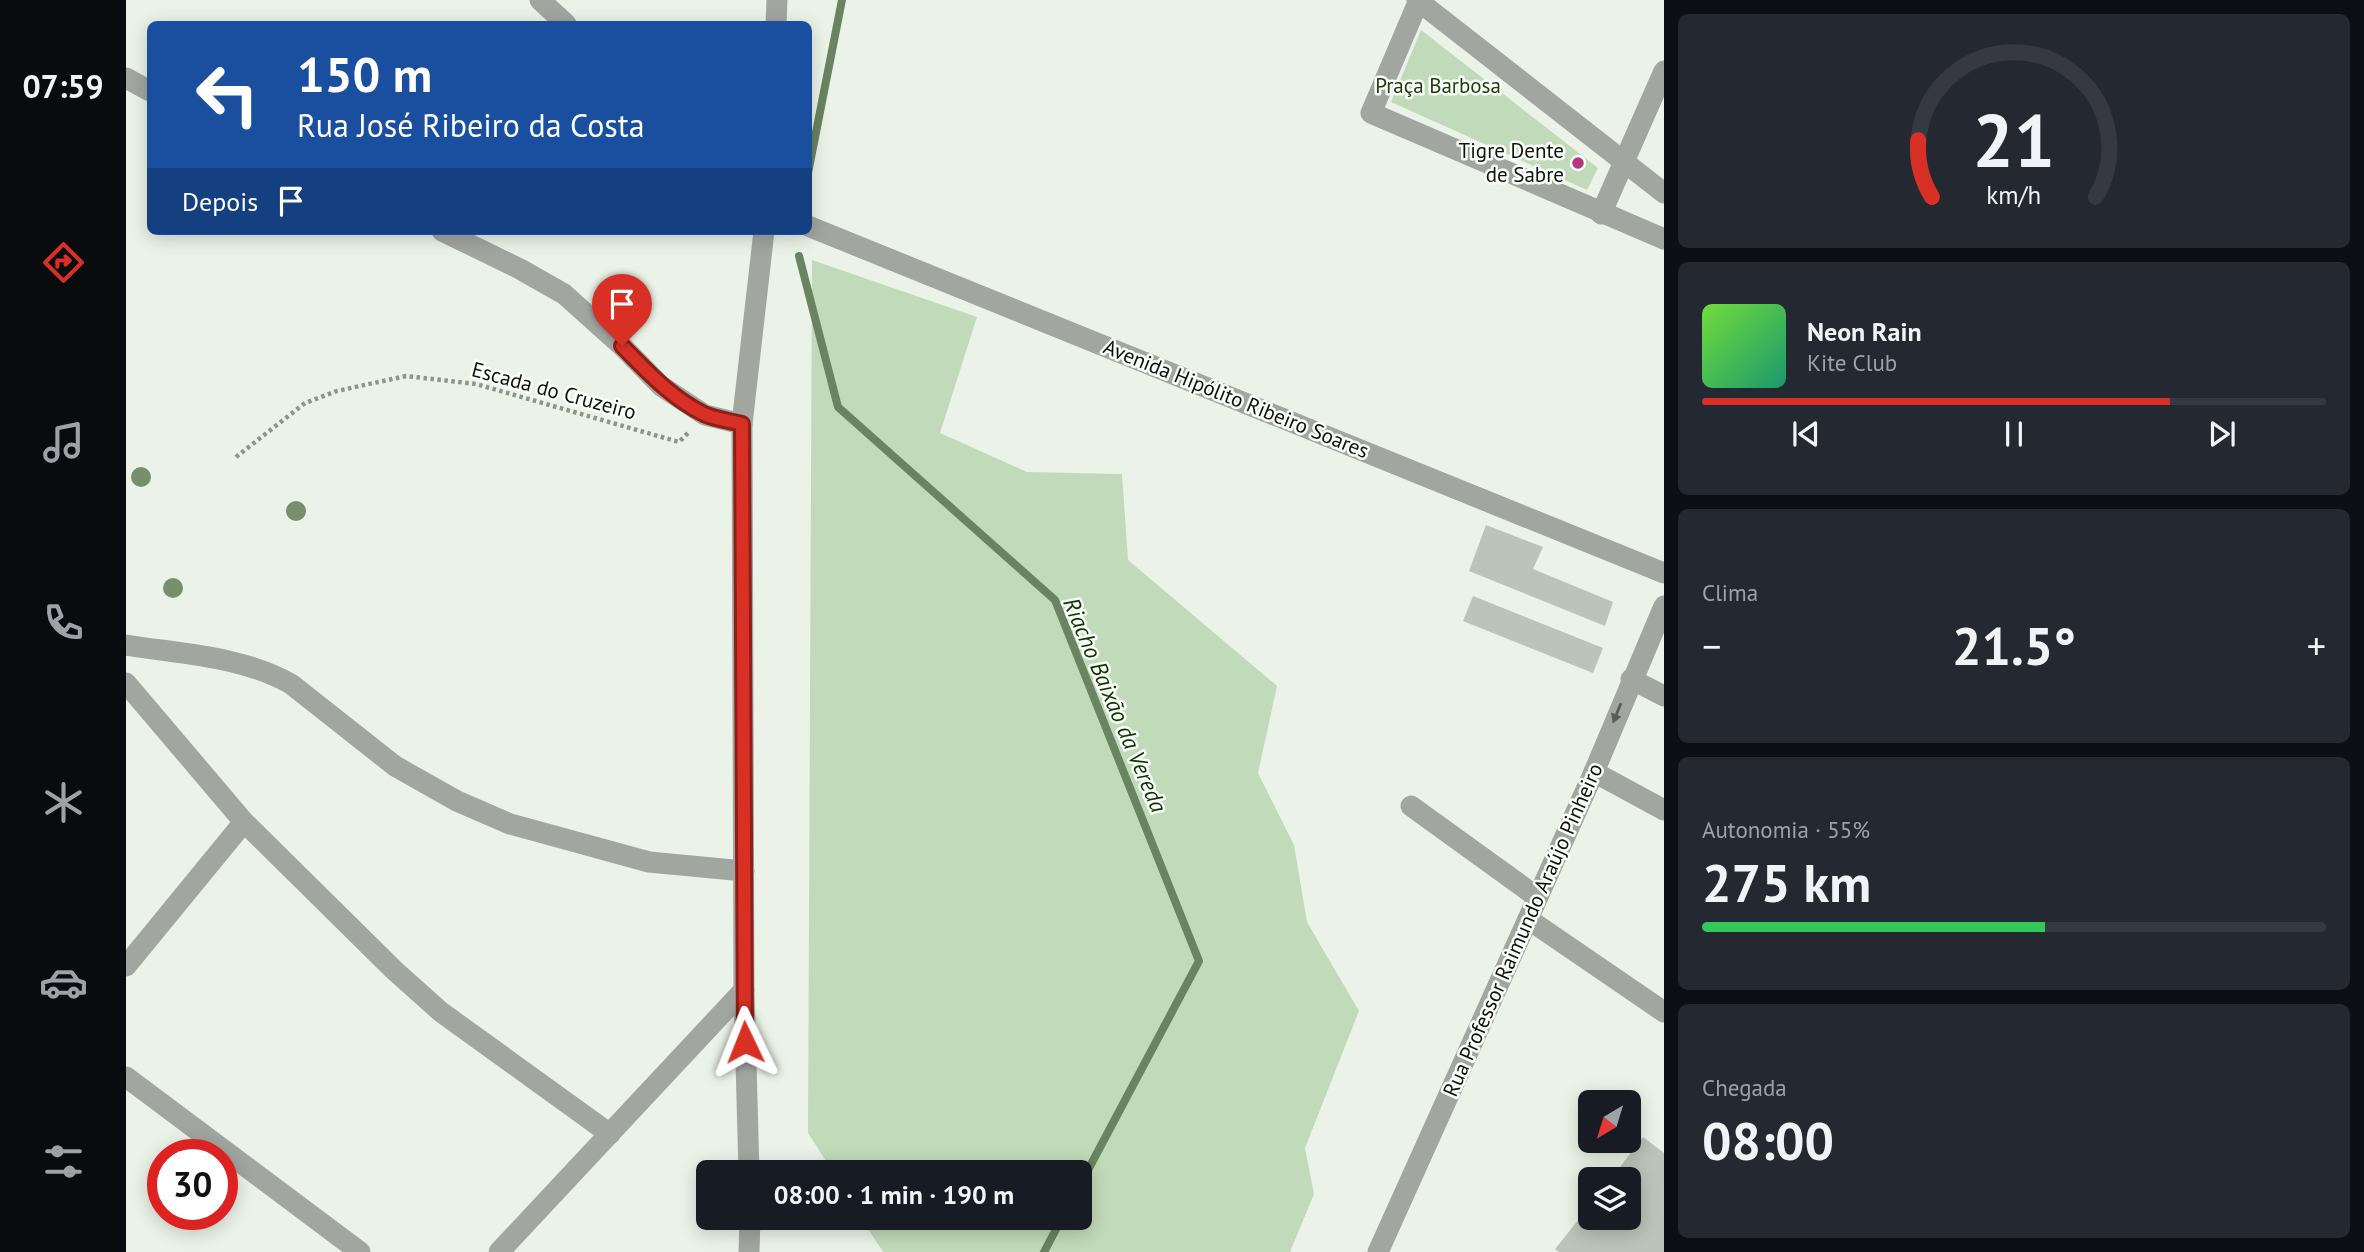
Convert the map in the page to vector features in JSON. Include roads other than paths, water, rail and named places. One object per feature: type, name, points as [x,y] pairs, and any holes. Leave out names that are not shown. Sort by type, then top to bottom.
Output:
[{"type":"street","points":[[540,0],[561,21]]},
{"type":"street","points":[[776,21],[777,0]]},
{"type":"street","points":[[1664,194],[1418,0],[1371,113],[1664,239]]},
{"type":"street","points":[[1601,214],[1664,71]]},
{"type":"street","name":"Avenida Hipólito Ribeiro Soares","points":[[812,228],[1664,573]]},
{"type":"street","points":[[458,235],[564,294],[661,386],[705,415],[742,424]]},
{"type":"street","points":[[749,1160],[744,990],[742,424],[764,235]]},
{"type":"street","name":"Rua Professor Raimundo Araújo Pinheiro","points":[[1378,1252],[1594,772],[1664,606]]},
{"type":"street","points":[[126,645],[242,664],[278,676],[395,765],[457,801],[510,824],[649,862],[744,871]]},
{"type":"street","points":[[1631,679],[1664,696]]},
{"type":"street","points":[[126,683],[244,822],[440,1012],[610,1134]]},
{"type":"street","points":[[1594,772],[1664,810]]},
{"type":"street","points":[[1411,806],[1537,897]]},
{"type":"street","points":[[126,965],[244,822]]},
{"type":"street","points":[[1528,919],[1664,1012]]},
{"type":"street","points":[[499,1252],[744,990]]},
{"type":"street","points":[[126,1077],[360,1252]]},
{"type":"street","points":[[749,1252],[750,1230]]},
{"type":"waterway","name":"Riacho Baixão da Vereda","points":[[812,153],[842,0]]},
{"type":"waterway","name":"Riacho Baixão da Vereda","points":[[799,256],[838,407],[1055,600],[1199,961],[1092,1162]]},
{"type":"waterway","name":"Riacho Baixão da Vereda","points":[[1044,1252],[1056,1230]]},
{"type":"place","name":"Tigre Dente de Sabre","points":[[1578,163]]},
{"type":"park label","name":"Praça Barbosa","points":[[1438,86]]}]
